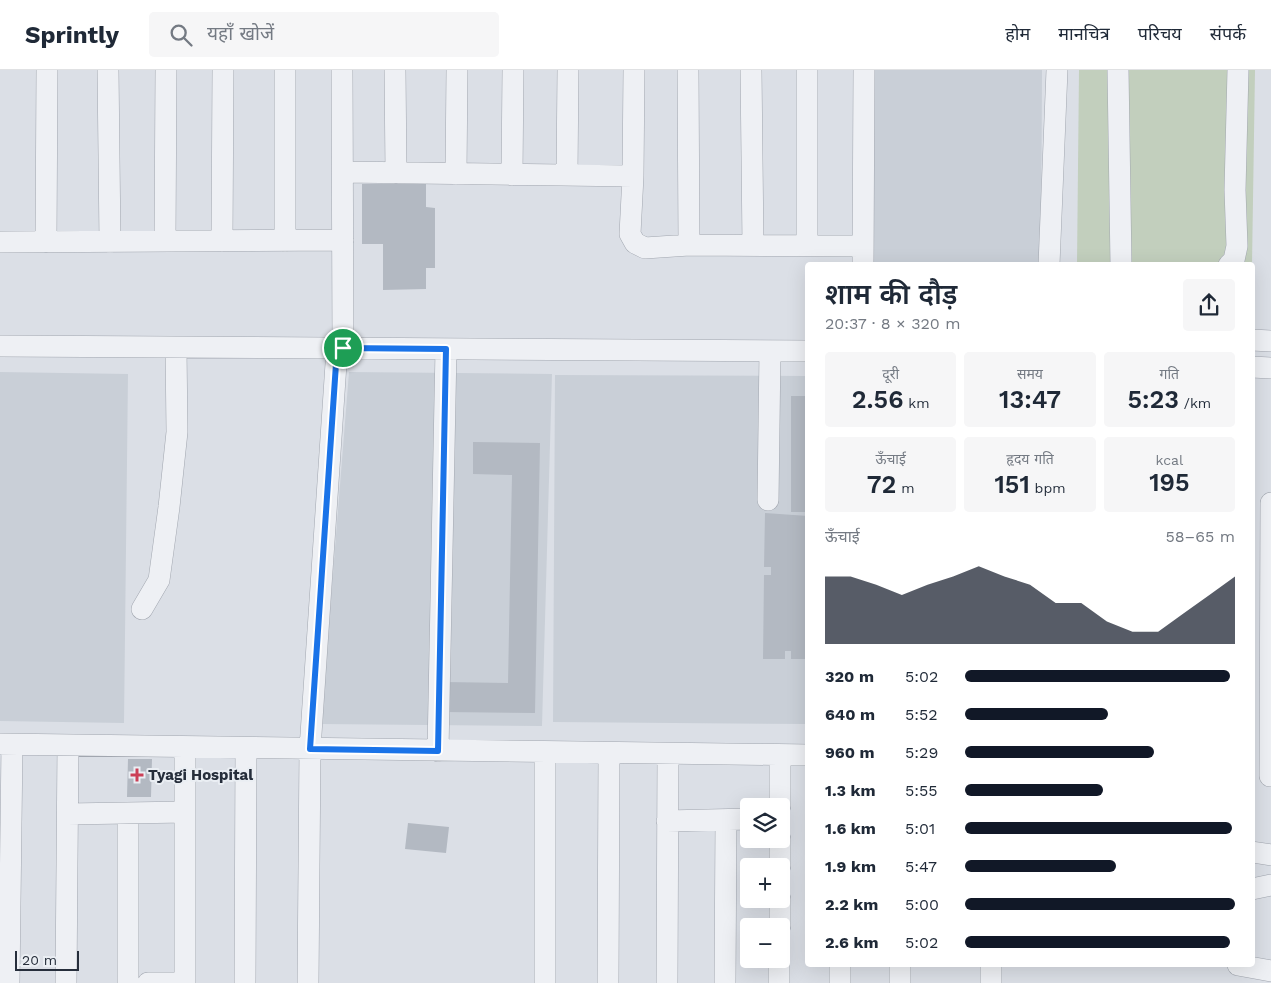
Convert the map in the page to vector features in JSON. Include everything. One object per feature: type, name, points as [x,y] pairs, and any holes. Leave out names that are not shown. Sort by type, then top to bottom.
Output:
[{"type":"street","points":[[46,242],[47,70]]},
{"type":"street","points":[[108,70],[110,242]]},
{"type":"street","points":[[164,241],[166,70]]},
{"type":"street","points":[[222,241],[223,70]]},
{"type":"street","points":[[285,70],[285,240]]},
{"type":"street","points":[[308,983],[310,749],[340,349],[343,240],[342,70]]},
{"type":"street","points":[[395,70],[396,173]]},
{"type":"street","points":[[456,174],[457,70]]},
{"type":"street","points":[[512,175],[513,70]]},
{"type":"street","points":[[567,176],[568,70]]},
{"type":"street","points":[[634,70],[633,176],[630,234],[635,243],[645,248],[688,245],[807,245],[863,255],[864,70]]},
{"type":"street","points":[[688,70],[688,245]]},
{"type":"street","points":[[751,70],[753,245]]},
{"type":"street","points":[[807,70],[807,245]]},
{"type":"street","points":[[1049,262],[1057,70]]},
{"type":"street","points":[[1118,70],[1121,262]]},
{"type":"street","points":[[1232,262],[1237,246],[1235,190],[1238,70]]},
{"type":"street","points":[[343,172],[633,176]]},
{"type":"street","points":[[0,242],[343,240]]},
{"type":"street","points":[[1255,340],[1271,341]]},
{"type":"street","points":[[0,346],[805,351]]},
{"type":"street","points":[[142,609],[159,580],[170,507],[177,432],[176,348]]},
{"type":"street","points":[[438,751],[446,349]]},
{"type":"street","points":[[768,500],[770,351]]},
{"type":"street","points":[[1255,367],[1271,368]]},
{"type":"street","points":[[1264,778],[1264,617],[1271,503]]},
{"type":"street","points":[[9,983],[6,745],[668,755],[805,755]]},
{"type":"street","points":[[66,983],[68,746]]},
{"type":"street","points":[[148,983],[184,983],[185,748]]},
{"type":"street","points":[[245,983],[246,748]]},
{"type":"street","points":[[545,753],[545,983]]},
{"type":"street","points":[[608,983],[609,754]]},
{"type":"street","points":[[667,983],[668,755]]},
{"type":"street","points":[[780,755],[780,798]]},
{"type":"street","points":[[68,814],[185,812]]},
{"type":"street","points":[[128,813],[128,983]]},
{"type":"street","points":[[667,821],[740,819]]},
{"type":"street","points":[[725,983],[726,820]]},
{"type":"street","points":[[1255,852],[1271,855]]},
{"type":"street","points":[[1255,888],[1271,885]]},
{"type":"street","points":[[840,967],[840,983]]},
{"type":"street","points":[[900,967],[900,983]]},
{"type":"street","points":[[991,967],[991,983]]},
{"type":"street","points":[[1249,967],[1271,971]]},
{"type":"street","points":[[779,983],[780,968]]},
{"type":"shaded area","points":[[872,70],[1042,70],[1041,262],[870,262]]},
{"type":"shaded area","points":[[0,372],[128,374],[124,723],[0,721]]},
{"type":"shaded area","points":[[349,372],[552,374],[542,726],[321,724]]},
{"type":"shaded area","points":[[555,375],[805,376],[805,724],[553,722]]},
{"type":"green space","points":[[1079,70],[1255,70],[1252,262],[1077,262]]},
{"type":"building","points":[[362,184],[426,184],[426,207],[435,208],[435,268],[426,268],[426,289],[383,290],[383,244],[362,244]]},
{"type":"building","points":[[791,396],[805,396],[805,512],[791,512]]},
{"type":"building","points":[[473,442],[540,443],[535,713],[444,712],[445,682],[508,683],[512,475],[473,474]]},
{"type":"building","points":[[765,513],[805,516],[805,659],[791,659],[791,651],[785,651],[785,659],[763,659],[764,575],[771,575],[771,567],[764,567]]},
{"type":"building","points":[[128,759],[152,759],[151,797],[127,797]]},
{"type":"building","points":[[408,823],[449,827],[446,853],[405,849]]},
{"type":"place","name":"Tyagi Hospital","points":[[137,775]]},
{"type":"route","points":[[343,348],[446,349],[437,715],[438,751],[310,749],[337,349],[343,348]]}]
